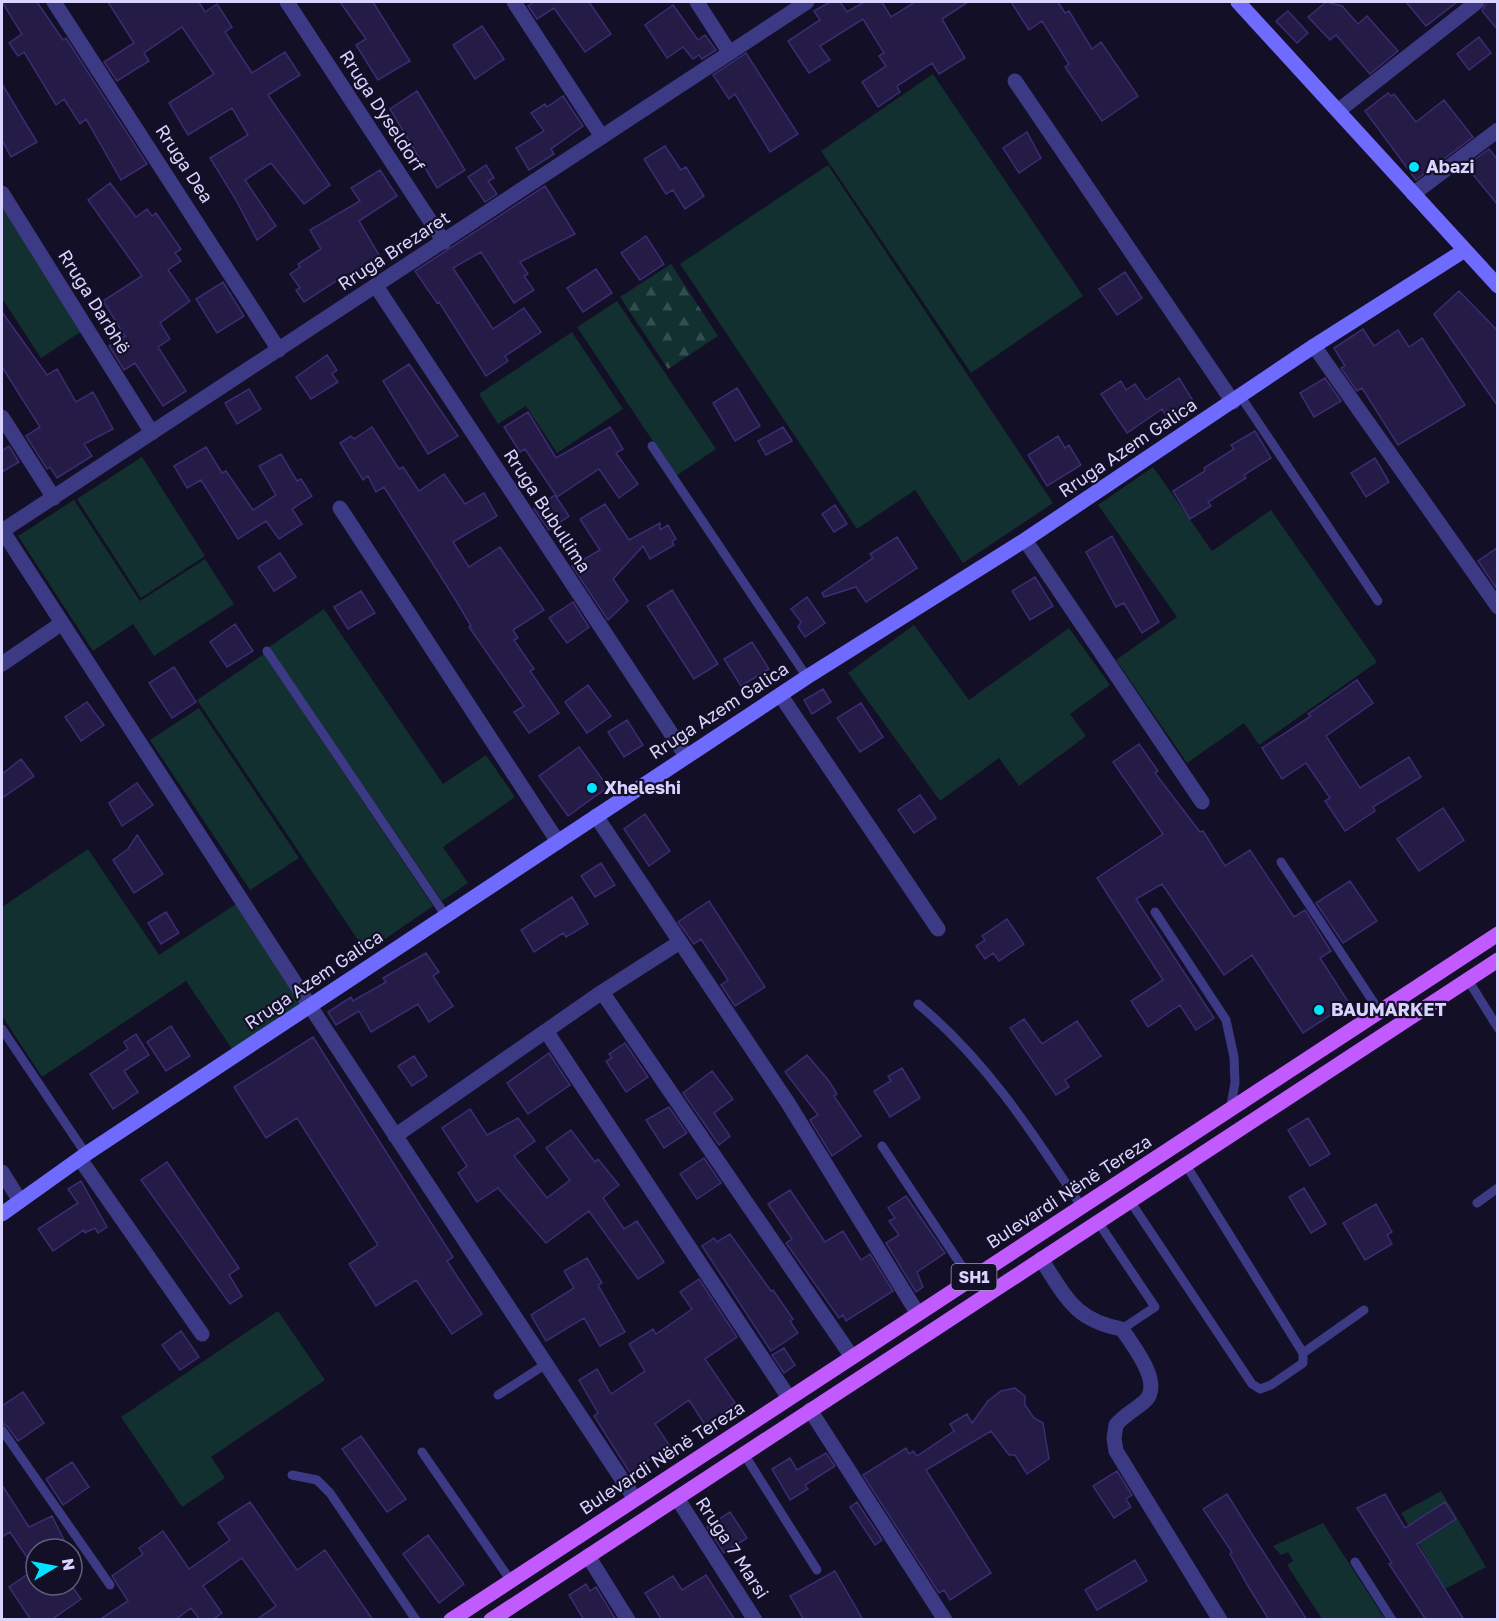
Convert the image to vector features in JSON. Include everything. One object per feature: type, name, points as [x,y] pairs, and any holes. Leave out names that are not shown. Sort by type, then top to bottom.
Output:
[{"type":"main road","name":"Bulevardi Nënë Tereza","points":[[451,1620],[1497,934]]},
{"type":"main road","name":"SH1","points":[[491,1620],[1497,960]]},
{"type":"street","name":"Rruga Dea","points":[[54,2],[279,350]]},
{"type":"street","name":"Rruga Dyseldorf","points":[[287,2],[444,242]]},
{"type":"street","points":[[514,2],[602,137]]},
{"type":"street","points":[[697,2],[729,52]]},
{"type":"street","name":"Rruga Brezaret","points":[[2,531],[807,2]]},
{"type":"street","points":[[1238,2],[1497,285]]},
{"type":"street","points":[[1338,111],[1477,2]]},
{"type":"street","points":[[1015,81],[1237,399]]},
{"type":"street","points":[[1413,194],[1497,130]]},
{"type":"street","name":"Rruga Darbhë","points":[[2,192],[152,433]]},
{"type":"street","name":"Rruga Azem Galica","points":[[2,1214],[83,1157],[686,756],[1024,540],[1314,346],[1465,250]]},
{"type":"street","name":"Rruga Bubullima","points":[[376,286],[686,756]]},
{"type":"street","points":[[1314,346],[1497,607]]},
{"type":"street","points":[[2,417],[54,498]]},
{"type":"street","points":[[340,508],[558,842]]},
{"type":"street","points":[[2,531],[395,1136],[635,1499]]},
{"type":"street","points":[[1024,540],[1202,802]]},
{"type":"street","points":[[2,664],[62,623]]},
{"type":"street","points":[[781,696],[938,929]]},
{"type":"street","points":[[596,816],[788,1103],[918,1314]]},
{"type":"street","points":[[395,1136],[602,992],[680,942]]},
{"type":"street","points":[[602,992],[852,1357]]},
{"type":"street","points":[[546,1031],[789,1398]]},
{"type":"street","points":[[83,1157],[202,1334]]},
{"type":"street","points":[[2,1172],[20,1201]]},
{"type":"street","points":[[1041,1259],[1080,1314],[1098,1324],[1122,1329],[1148,1369],[1150,1384],[1147,1399],[1116,1425],[1114,1438],[1116,1451],[1220,1620]]},
{"type":"street","points":[[810,1410],[945,1620]]},
{"type":"street","name":"Rruga 7 Marsi","points":[[677,1498],[755,1620]]},
{"type":"street","points":[[588,1556],[628,1620]]},
{"type":"lane","points":[[1237,399],[1378,601]]},
{"type":"lane","points":[[652,446],[807,677]]},
{"type":"lane","points":[[267,651],[446,916]]},
{"type":"lane","points":[[1281,862],[1380,1012]]},
{"type":"lane","points":[[1155,912],[1226,1020],[1234,1056],[1235,1083],[1230,1110]]},
{"type":"lane","points":[[1468,980],[1497,1028]]},
{"type":"lane","points":[[918,1004],[941,1023],[1017,1108],[1081,1206]]},
{"type":"lane","points":[[2,1029],[83,1157]]},
{"type":"lane","points":[[882,1146],[971,1280]]},
{"type":"lane","points":[[1130,1201],[1252,1384],[1260,1389],[1271,1385],[1303,1363],[1303,1353],[1186,1165]]},
{"type":"lane","points":[[1477,1203],[1497,1188]]},
{"type":"lane","points":[[1098,1222],[1155,1307],[1122,1329]]},
{"type":"lane","points":[[1303,1353],[1364,1310]]},
{"type":"lane","points":[[498,1395],[546,1364]]},
{"type":"lane","points":[[2,1430],[110,1585]]},
{"type":"lane","points":[[422,1452],[511,1581]]},
{"type":"lane","points":[[744,1454],[817,1570]]},
{"type":"lane","points":[[292,1475],[317,1480],[330,1492],[416,1620]]},
{"type":"lane","points":[[1355,1562],[1392,1620]]},
{"type":"green space","points":[[933,74],[1083,296],[971,373],[821,151]]},
{"type":"green space","points":[[828,165],[1053,503],[963,563],[915,490],[857,529],[680,264]]},
{"type":"green space","points":[[2,207],[82,331],[41,358],[2,298]]},
{"type":"green space","points":[[671,264],[718,336],[668,369],[620,297]]},
{"type":"green space","points":[[617,301],[716,449],[676,476],[577,327]]},
{"type":"green space","points":[[572,332],[623,409],[557,453],[526,406],[498,424],[479,394]]},
{"type":"green space","points":[[142,457],[205,556],[141,598],[77,499]]},
{"type":"green space","points":[[1153,467],[1212,551],[1271,510],[1377,662],[1259,745],[1244,723],[1187,763],[1116,660],[1177,617],[1098,505]]},
{"type":"green space","points":[[74,500],[140,601],[205,559],[234,604],[154,656],[133,624],[93,651],[18,536]]},
{"type":"green space","points":[[324,609],[443,784],[486,755],[515,797],[443,847],[468,883],[442,901],[269,647]]},
{"type":"green space","points":[[914,625],[969,700],[1069,628],[1110,685],[1070,714],[1086,736],[1019,786],[999,758],[940,801],[848,673]]},
{"type":"green space","points":[[264,654],[433,906],[366,952],[197,700]]},
{"type":"green space","points":[[199,708],[299,858],[250,890],[150,740]]},
{"type":"green space","points":[[88,849],[159,955],[236,904],[302,1002],[232,1049],[186,981],[42,1077],[2,1016],[2,907]]},
{"type":"green space","points":[[278,1311],[325,1380],[211,1457],[225,1478],[182,1507],[121,1417]]},
{"type":"green space","points":[[1441,1491],[1486,1567],[1445,1589],[1401,1513]]},
{"type":"green space","points":[[1323,1523],[1385,1619],[1322,1619],[1287,1565],[1293,1561],[1288,1552],[1281,1555],[1273,1546]]},
{"type":"building","points":[[2,2],[37,2],[63,40],[66,38],[147,164],[121,180],[86,119],[80,124],[64,99],[56,105],[24,52],[18,56],[9,43],[22,34]]},
{"type":"building","points":[[108,2],[199,2],[205,12],[217,4],[232,27],[225,32],[252,73],[285,52],[300,75],[268,95],[330,185],[304,204],[271,163],[245,180],[276,226],[257,240],[210,158],[248,135],[232,108],[188,135],[169,103],[214,74],[182,27],[144,53],[149,61],[117,81],[104,62],[134,43]]},
{"type":"building","points":[[340,2],[373,2],[410,61],[378,80],[356,45],[366,39]]},
{"type":"building","points":[[534,2],[589,2],[611,34],[585,52],[554,8],[537,19],[528,6]]},
{"type":"building","points":[[830,2],[840,2],[847,12],[864,2],[882,2],[891,17],[915,2],[968,2],[942,19],[965,58],[939,74],[932,63],[897,86],[900,92],[878,107],[862,82],[886,66],[879,56],[884,53],[863,19],[820,46],[830,60],[809,73],[788,41],[820,20],[814,11]]},
{"type":"building","points":[[1011,2],[1058,2],[1065,13],[1069,11],[1092,49],[1101,42],[1138,96],[1102,121],[1065,67],[1069,64],[1042,21],[1029,30]]},
{"type":"building","points":[[1326,2],[1342,6],[1358,24],[1367,16],[1398,51],[1370,74],[1336,35],[1330,40],[1308,17]]},
{"type":"building","points":[[1406,2],[1457,2],[1426,26]]},
{"type":"building","points":[[1487,2],[1497,2],[1497,29],[1482,11]]},
{"type":"building","points":[[673,5],[698,40],[705,35],[716,50],[702,59],[699,55],[693,59],[683,47],[667,58],[645,25]]},
{"type":"building","points":[[1288,11],[1308,33],[1297,43],[1276,21]]},
{"type":"building","points":[[482,26],[504,59],[475,79],[453,45]]},
{"type":"building","points":[[1479,37],[1491,53],[1469,70],[1457,54]]},
{"type":"building","points":[[746,53],[798,134],[770,152],[735,94],[729,99],[713,75]]},
{"type":"building","points":[[2,84],[37,142],[11,157],[2,140]]},
{"type":"building","points":[[417,91],[465,170],[437,188],[390,109]]},
{"type":"building","points":[[1388,93],[1391,96],[1394,94],[1416,122],[1444,100],[1473,137],[1416,180],[1365,111]]},
{"type":"building","points":[[563,96],[583,126],[551,149],[554,154],[529,170],[516,148],[544,131],[531,113],[545,104],[547,107]]},
{"type":"building","points":[[1027,132],[1041,158],[1019,173],[1003,148]]},
{"type":"building","points":[[665,146],[681,170],[686,167],[704,196],[685,209],[673,190],[666,194],[644,159]]},
{"type":"building","points":[[1489,149],[1497,159],[1497,204],[1466,166]]},
{"type":"building","points":[[486,165],[494,178],[488,181],[497,194],[485,202],[468,177]]},
{"type":"building","points":[[380,170],[397,196],[359,221],[383,262],[342,286],[339,279],[304,302],[296,290],[300,288],[290,274],[300,267],[298,264],[321,249],[310,230],[360,201],[351,188]]},
{"type":"building","points":[[110,183],[136,217],[147,209],[152,216],[156,213],[181,249],[175,253],[181,261],[168,270],[190,301],[160,323],[170,339],[158,347],[186,391],[163,406],[135,363],[124,370],[109,346],[125,336],[103,301],[142,276],[88,200]]},
{"type":"building","points":[[545,186],[575,234],[520,262],[528,274],[524,276],[534,290],[514,303],[481,252],[453,268],[493,329],[524,308],[541,332],[505,356],[508,361],[486,376],[439,302],[437,303],[415,271]]},
{"type":"building","points":[[646,236],[664,264],[640,280],[621,253]]},
{"type":"building","points":[[596,269],[612,293],[583,312],[567,288]]},
{"type":"building","points":[[1125,272],[1142,298],[1117,315],[1099,289]]},
{"type":"building","points":[[223,282],[244,316],[217,333],[196,299]]},
{"type":"building","points":[[1459,291],[1497,330],[1497,405],[1434,314]]},
{"type":"building","points":[[2,312],[47,375],[57,369],[76,402],[93,392],[113,429],[84,444],[92,456],[57,478],[50,467],[47,469],[26,436],[40,427],[2,367]]},
{"type":"building","points":[[1363,329],[1374,346],[1398,330],[1409,347],[1422,338],[1465,405],[1398,445],[1362,388],[1357,391],[1341,368],[1345,366],[1334,348]]},
{"type":"building","points":[[327,355],[337,370],[332,374],[338,382],[311,399],[296,377]]},
{"type":"building","points":[[409,364],[458,436],[428,454],[383,381]]},
{"type":"building","points":[[1179,378],[1198,409],[1172,425],[1162,409],[1127,433],[1101,394],[1121,381],[1126,390],[1135,384],[1146,400]]},
{"type":"building","points":[[1325,378],[1341,401],[1314,417],[1300,393]]},
{"type":"building","points":[[737,388],[760,426],[735,441],[713,403]]},
{"type":"building","points":[[249,389],[261,409],[237,424],[225,403]]},
{"type":"building","points":[[528,412],[556,458],[610,427],[623,449],[616,453],[638,484],[619,498],[599,469],[557,497],[525,449],[520,452],[504,427]]},
{"type":"building","points":[[372,427],[399,469],[403,467],[419,491],[444,474],[465,504],[484,493],[497,516],[453,542],[469,567],[500,547],[544,610],[513,630],[518,638],[514,640],[534,669],[530,671],[559,713],[529,733],[514,712],[524,706],[469,627],[471,626],[455,599],[384,487],[376,492],[368,476],[363,480],[340,443],[351,436],[354,439]]},
{"type":"building","points":[[783,427],[792,441],[766,455],[758,441]]},
{"type":"building","points":[[1255,431],[1271,458],[1244,475],[1246,478],[1208,502],[1211,506],[1190,519],[1173,491],[1234,449],[1231,445]]},
{"type":"building","points":[[1058,436],[1065,448],[1069,445],[1081,465],[1047,486],[1028,455]]},
{"type":"building","points":[[9,446],[19,462],[2,472],[2,451]]},
{"type":"building","points":[[206,447],[222,473],[226,471],[253,510],[276,495],[259,466],[281,454],[297,481],[301,479],[312,496],[292,509],[302,524],[279,539],[266,521],[238,539],[201,480],[187,488],[174,466]]},
{"type":"building","points":[[1375,458],[1389,482],[1366,497],[1351,473]]},
{"type":"building","points":[[555,495],[569,516],[549,530],[534,509]]},
{"type":"building","points":[[605,504],[629,540],[660,523],[660,530],[668,525],[676,539],[672,541],[674,545],[650,559],[643,546],[613,579],[628,601],[608,620],[572,566],[600,550],[580,519]]},
{"type":"building","points":[[835,505],[847,524],[834,532],[822,514]]},
{"type":"building","points":[[1112,536],[1159,622],[1142,633],[1124,603],[1116,607],[1086,552]]},
{"type":"building","points":[[897,537],[917,568],[866,602],[856,587],[824,597],[822,593],[873,558],[870,554]]},
{"type":"building","points":[[1497,548],[1497,589],[1478,561]]},
{"type":"building","points":[[280,553],[296,577],[274,591],[258,567]]},
{"type":"building","points":[[1035,577],[1053,606],[1030,620],[1012,591]]},
{"type":"building","points":[[672,590],[718,664],[694,679],[647,606]]},
{"type":"building","points":[[361,591],[375,613],[348,629],[334,607]]},
{"type":"building","points":[[807,597],[825,623],[805,637],[798,627],[801,622],[791,609]]},
{"type":"building","points":[[573,602],[589,627],[567,643],[549,618]]},
{"type":"building","points":[[235,624],[253,651],[227,667],[210,642]]},
{"type":"building","points":[[752,642],[769,669],[741,686],[724,659]]},
{"type":"building","points":[[174,667],[196,702],[172,718],[149,683]]},
{"type":"building","points":[[1357,680],[1373,703],[1326,736],[1360,788],[1409,757],[1421,777],[1373,807],[1375,811],[1345,831],[1325,801],[1330,798],[1306,763],[1282,779],[1262,748],[1311,716],[1308,714]]},
{"type":"building","points":[[588,685],[611,716],[587,733],[565,702]]},
{"type":"building","points":[[823,689],[831,702],[812,714],[804,700]]},
{"type":"building","points":[[87,702],[104,725],[81,741],[65,717]]},
{"type":"building","points":[[861,703],[883,737],[860,752],[837,718]]},
{"type":"building","points":[[627,720],[643,745],[624,757],[608,732]]},
{"type":"building","points":[[1139,744],[1158,771],[1155,773],[1200,832],[1203,831],[1225,866],[1250,850],[1294,917],[1305,910],[1331,951],[1320,958],[1349,1003],[1303,1033],[1252,955],[1224,975],[1162,884],[1136,899],[1214,1018],[1196,1030],[1180,1005],[1148,1027],[1131,1001],[1163,980],[1097,878],[1163,834],[1113,762]]},
{"type":"building","points":[[579,747],[608,787],[568,816],[539,776]]},
{"type":"building","points":[[21,759],[34,776],[2,798],[2,774]]},
{"type":"building","points":[[137,783],[153,805],[122,826],[109,803]]},
{"type":"building","points":[[920,795],[936,818],[914,833],[898,810]]},
{"type":"building","points":[[1443,808],[1464,840],[1419,871],[1397,839]]},
{"type":"building","points":[[645,814],[670,851],[649,866],[624,829]]},
{"type":"building","points":[[137,835],[163,874],[134,893],[113,860],[128,849]]},
{"type":"building","points":[[601,863],[615,885],[595,897],[581,876]]},
{"type":"building","points":[[1350,881],[1377,921],[1343,943],[1316,903]]},
{"type":"building","points":[[572,897],[588,924],[566,937],[563,933],[534,952],[521,930]]},
{"type":"building","points":[[709,901],[765,987],[735,1006],[721,985],[728,980],[701,939],[694,944],[678,922]]},
{"type":"building","points":[[166,912],[179,933],[161,944],[148,923]]},
{"type":"building","points":[[1007,919],[1024,944],[999,961],[993,953],[985,959],[976,946],[985,940],[982,936]]},
{"type":"building","points":[[426,953],[439,972],[433,976],[453,1006],[429,1022],[418,1004],[371,1032],[359,1011],[336,1025],[328,1012],[351,997],[353,1001],[386,982],[383,978]]},
{"type":"building","points":[[1024,1019],[1042,1044],[1077,1021],[1101,1056],[1065,1080],[1069,1087],[1056,1095],[1010,1028]]},
{"type":"building","points":[[171,1026],[190,1056],[166,1071],[147,1042]]},
{"type":"building","points":[[136,1034],[149,1055],[124,1071],[138,1092],[113,1109],[90,1074],[128,1049],[124,1042]]},
{"type":"building","points":[[313,1037],[453,1257],[447,1261],[482,1314],[452,1334],[416,1280],[376,1306],[349,1264],[378,1245],[297,1118],[266,1138],[234,1087]]},
{"type":"building","points":[[625,1043],[648,1077],[626,1092],[606,1061],[612,1058],[609,1054]]},
{"type":"building","points":[[549,1053],[570,1085],[528,1114],[507,1083]]},
{"type":"building","points":[[807,1055],[829,1081],[837,1094],[834,1096],[861,1136],[832,1156],[810,1120],[818,1115],[785,1072]]},
{"type":"building","points":[[414,1056],[427,1076],[412,1086],[398,1066]]},
{"type":"building","points":[[902,1068],[920,1098],[890,1117],[874,1091],[891,1081],[888,1076]]},
{"type":"building","points":[[712,1071],[733,1099],[714,1113],[730,1136],[719,1145],[683,1093]]},
{"type":"building","points":[[669,1107],[687,1133],[664,1148],[646,1120]]},
{"type":"building","points":[[470,1109],[487,1135],[518,1118],[535,1141],[514,1156],[547,1198],[570,1180],[546,1148],[571,1130],[595,1162],[598,1159],[619,1185],[603,1198],[624,1229],[637,1221],[664,1262],[638,1279],[589,1211],[546,1243],[498,1188],[477,1202],[458,1173],[467,1166],[442,1128]]},
{"type":"building","points":[[1308,1118],[1330,1154],[1310,1166],[1288,1130]]},
{"type":"building","points":[[704,1158],[721,1183],[697,1199],[680,1174]]},
{"type":"building","points":[[167,1162],[239,1268],[229,1275],[242,1296],[230,1304],[141,1180]]},
{"type":"building","points":[[81,1181],[107,1227],[98,1233],[95,1228],[85,1233],[84,1230],[53,1251],[38,1229],[78,1203],[68,1189]]},
{"type":"building","points":[[1304,1188],[1326,1224],[1311,1233],[1289,1197]]},
{"type":"building","points":[[790,1190],[825,1242],[843,1231],[861,1260],[870,1254],[893,1291],[846,1321],[843,1315],[839,1318],[786,1243],[792,1239],[768,1204]]},
{"type":"building","points":[[906,1196],[945,1253],[917,1272],[923,1287],[916,1292],[886,1243],[899,1235],[889,1221],[895,1218],[888,1208]]},
{"type":"building","points":[[1376,1204],[1392,1232],[1387,1235],[1392,1244],[1365,1260],[1343,1223]]},
{"type":"building","points":[[730,1234],[793,1319],[790,1321],[798,1333],[771,1351],[702,1246],[714,1238],[717,1242]]},
{"type":"building","points":[[587,1258],[602,1283],[598,1285],[625,1332],[600,1346],[584,1318],[546,1341],[531,1315],[574,1288],[564,1271]]},
{"type":"building","points":[[699,1279],[737,1337],[705,1359],[735,1403],[724,1411],[727,1414],[707,1428],[689,1400],[655,1424],[674,1452],[656,1464],[652,1458],[630,1473],[594,1416],[598,1413],[579,1380],[597,1369],[611,1394],[645,1371],[629,1344],[653,1329],[656,1334],[692,1309],[680,1292]]},
{"type":"building","points":[[181,1331],[199,1357],[180,1370],[162,1345]]},
{"type":"building","points":[[784,1348],[795,1365],[784,1373],[772,1355]]},
{"type":"building","points":[[1015,1388],[1025,1396],[1025,1405],[1034,1418],[1043,1423],[1049,1459],[1027,1474],[1015,1455],[1009,1455],[991,1431],[926,1470],[991,1573],[950,1600],[944,1590],[939,1593],[863,1475],[906,1448],[909,1454],[913,1451],[917,1456],[954,1431],[950,1424],[967,1414],[972,1423],[988,1401],[1001,1391]]},
{"type":"building","points":[[23,1392],[44,1423],[18,1441],[2,1423],[2,1406]]},
{"type":"building","points":[[361,1436],[406,1499],[387,1512],[342,1449]]},
{"type":"building","points":[[826,1453],[835,1466],[805,1485],[808,1489],[790,1500],[772,1469],[790,1458],[797,1470]]},
{"type":"building","points":[[72,1462],[89,1487],[63,1505],[46,1479]]},
{"type":"building","points":[[1117,1471],[1132,1495],[1126,1499],[1131,1507],[1114,1518],[1093,1486]]},
{"type":"building","points":[[2,1485],[29,1527],[52,1516],[62,1537],[24,1537],[24,1553],[10,1532],[2,1537]]},
{"type":"building","points":[[1227,1494],[1307,1620],[1269,1620],[1230,1554],[1232,1552],[1203,1509]]},
{"type":"building","points":[[1385,1494],[1405,1528],[1445,1502],[1456,1519],[1417,1544],[1464,1620],[1426,1620],[1389,1564],[1392,1563],[1357,1508]]},
{"type":"building","points":[[250,1502],[297,1570],[325,1550],[373,1620],[256,1620],[276,1606],[242,1558],[203,1586],[222,1613],[212,1620],[200,1620],[191,1608],[175,1620],[99,1620],[128,1601],[112,1576],[143,1554],[139,1548],[163,1531],[189,1569],[230,1540],[218,1523]]},
{"type":"building","points":[[857,1502],[882,1540],[875,1545],[850,1507]]},
{"type":"building","points":[[730,1512],[747,1538],[724,1553],[707,1527]]},
{"type":"building","points":[[428,1535],[464,1584],[439,1603],[403,1554]]},
{"type":"building","points":[[1135,1560],[1147,1581],[1097,1610],[1085,1590]]},
{"type":"building","points":[[835,1571],[863,1620],[804,1620],[790,1596]]},
{"type":"building","points":[[706,1575],[735,1620],[662,1620],[645,1593],[673,1576],[682,1590]]},
{"type":"building","points":[[24,1577],[24,1597],[80,1597],[81,1599],[51,1620],[31,1620],[9,1587]]},
{"type":"building","points":[[586,1584],[590,1591],[596,1587],[616,1620],[584,1620],[569,1595]]},
{"type":"place","name":"Abazi","points":[[1414,167]]},
{"type":"place","name":"Xheleshi","points":[[592,788]]},
{"type":"place","name":"BAUMARKET","points":[[1319,1010]]}]
